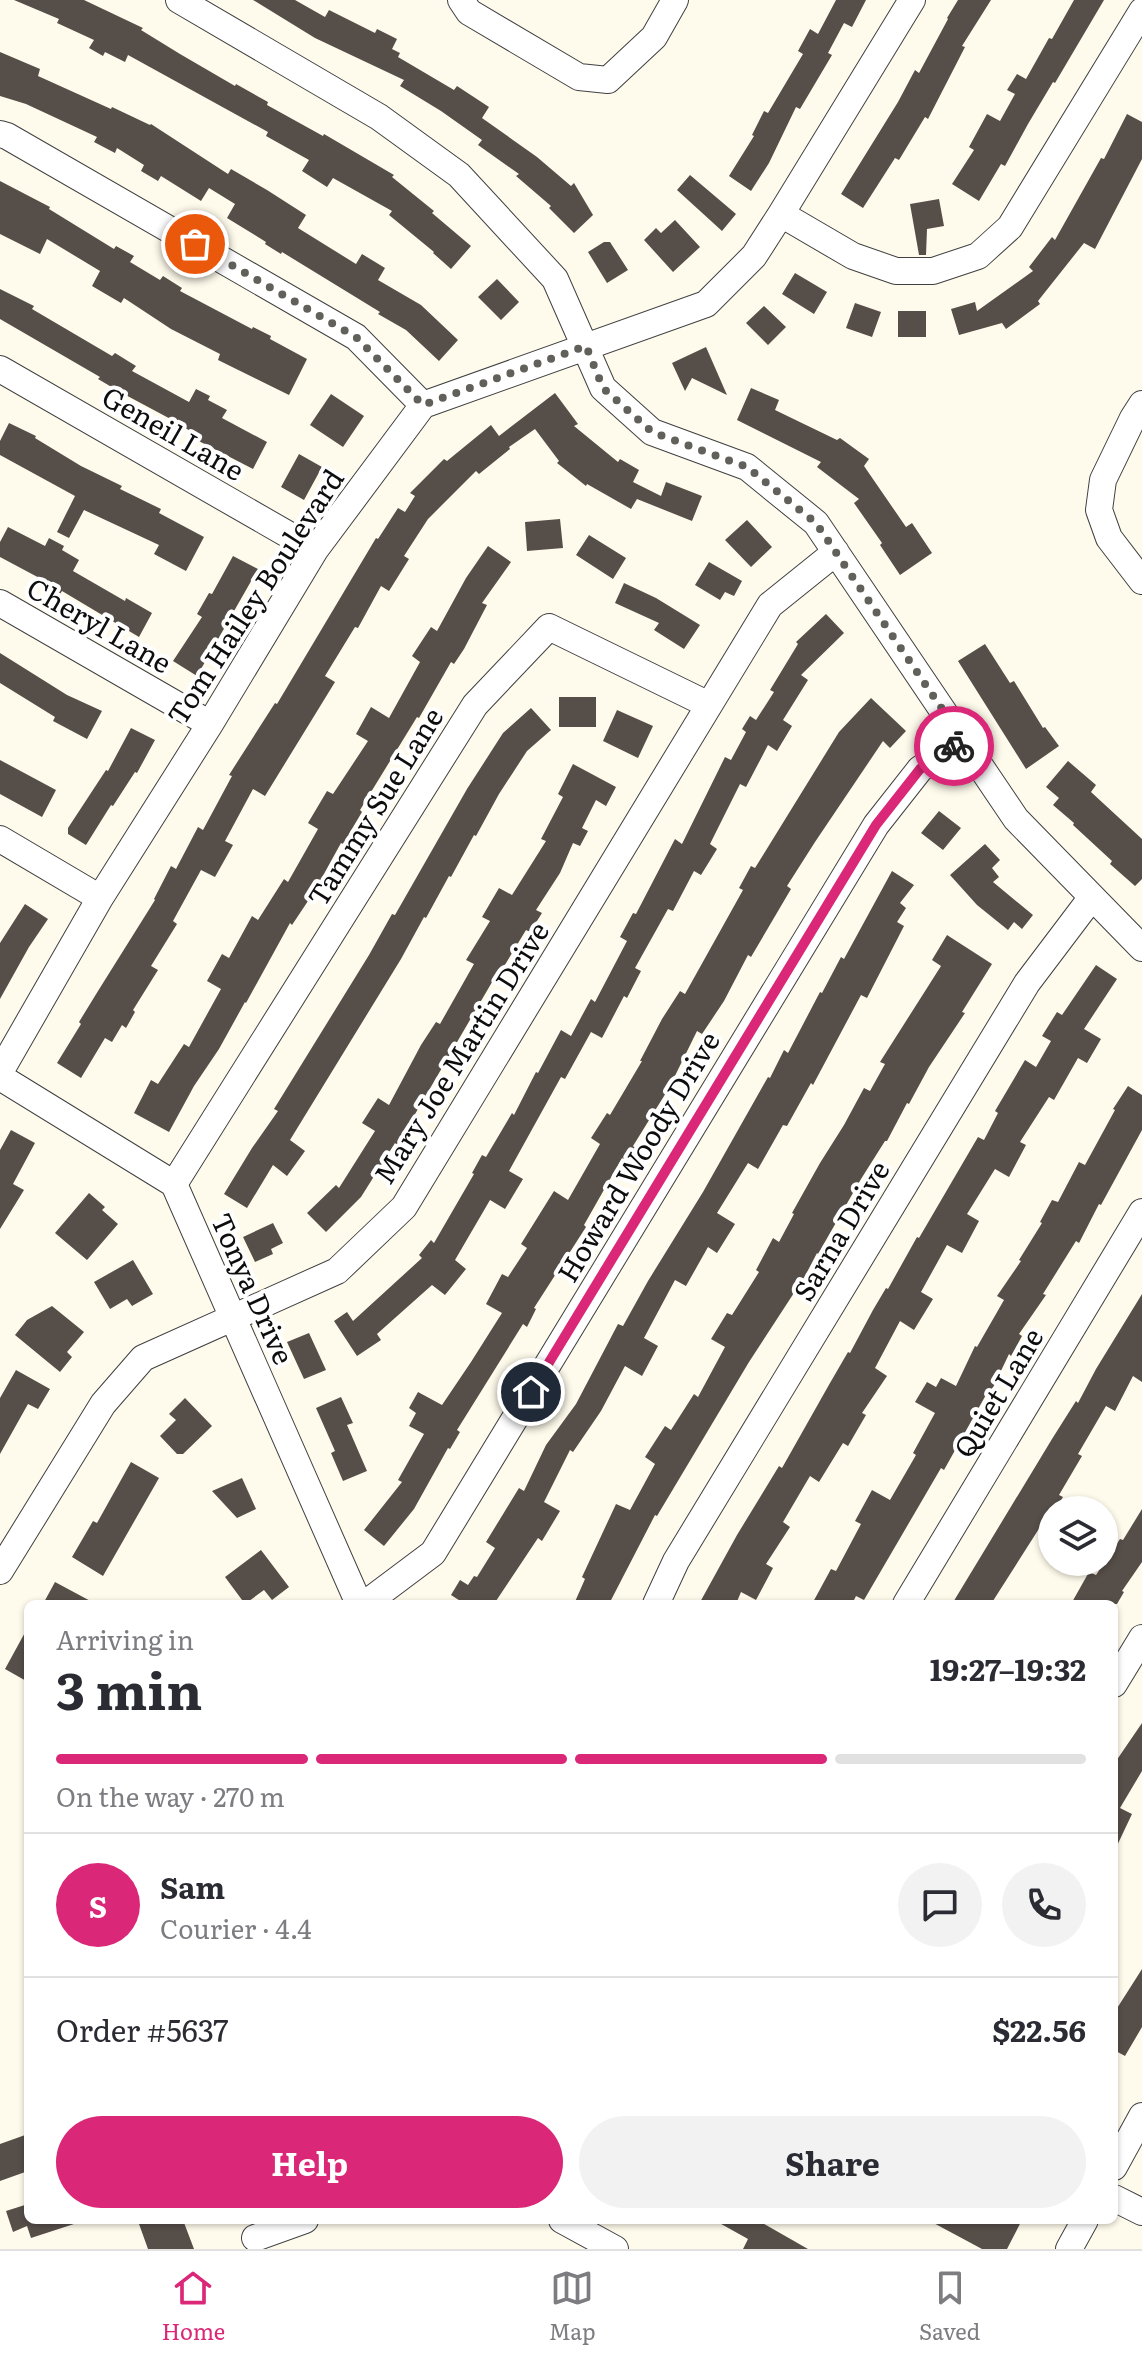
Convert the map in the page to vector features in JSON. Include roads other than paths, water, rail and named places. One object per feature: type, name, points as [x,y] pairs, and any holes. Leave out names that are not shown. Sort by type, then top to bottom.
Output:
[{"type":"street","points":[[179,0],[379,117],[459,175],[555,279],[603,388],[652,432],[747,467],[816,523],[1016,819],[1142,948]]},
{"type":"street","points":[[461,0],[469,12],[579,77],[608,80],[654,37],[675,0]]},
{"type":"street","points":[[0,134],[356,337],[423,405],[706,304],[754,256],[912,0]]},
{"type":"street","points":[[781,214],[853,256],[896,271],[933,271],[978,256],[1010,227],[1142,11]]},
{"type":"street","name":"Geneil Lane","points":[[0,369],[315,550]]},
{"type":"street","points":[[1142,404],[1103,480],[1099,510],[1109,538],[1142,581]]},
{"type":"street","name":"Tom Hailey Boulevard","points":[[0,1074],[100,898],[315,550],[423,405]]},
{"type":"street","name":"Mary Joe Martin Drive","points":[[0,1571],[103,1404],[143,1358],[337,1271],[404,1207],[770,605],[836,552]]},
{"type":"street","name":"Cheryl Lane","points":[[0,603],[210,724]]},
{"type":"street","name":"Tammy Sue Lane","points":[[174,1184],[475,705],[549,627],[709,705]]},
{"type":"street","name":"Howard Woody Drive","points":[[370,1600],[433,1553],[876,825],[920,769],[963,740]]},
{"type":"street","points":[[0,839],[100,898]]},
{"type":"street","name":"Sarna Drive","points":[[658,1600],[676,1561],[1027,983],[1092,897]]},
{"type":"street","points":[[0,1074],[174,1184]]},
{"type":"street","name":"Tonya Drive","points":[[174,1184],[357,1600]]},
{"type":"street","name":"Quiet Lane","points":[[908,1600],[1142,1212]]},
{"type":"street","points":[[1118,1677],[1142,1638]]},
{"type":"street","points":[[1118,2160],[1142,2116]]},
{"type":"street","points":[[1118,2200],[1142,2212]]},
{"type":"street","points":[[254,2236],[292,2224]]},
{"type":"street","points":[[569,2224],[615,2249]]},
{"type":"street","points":[[1069,2249],[1083,2224]]}]
